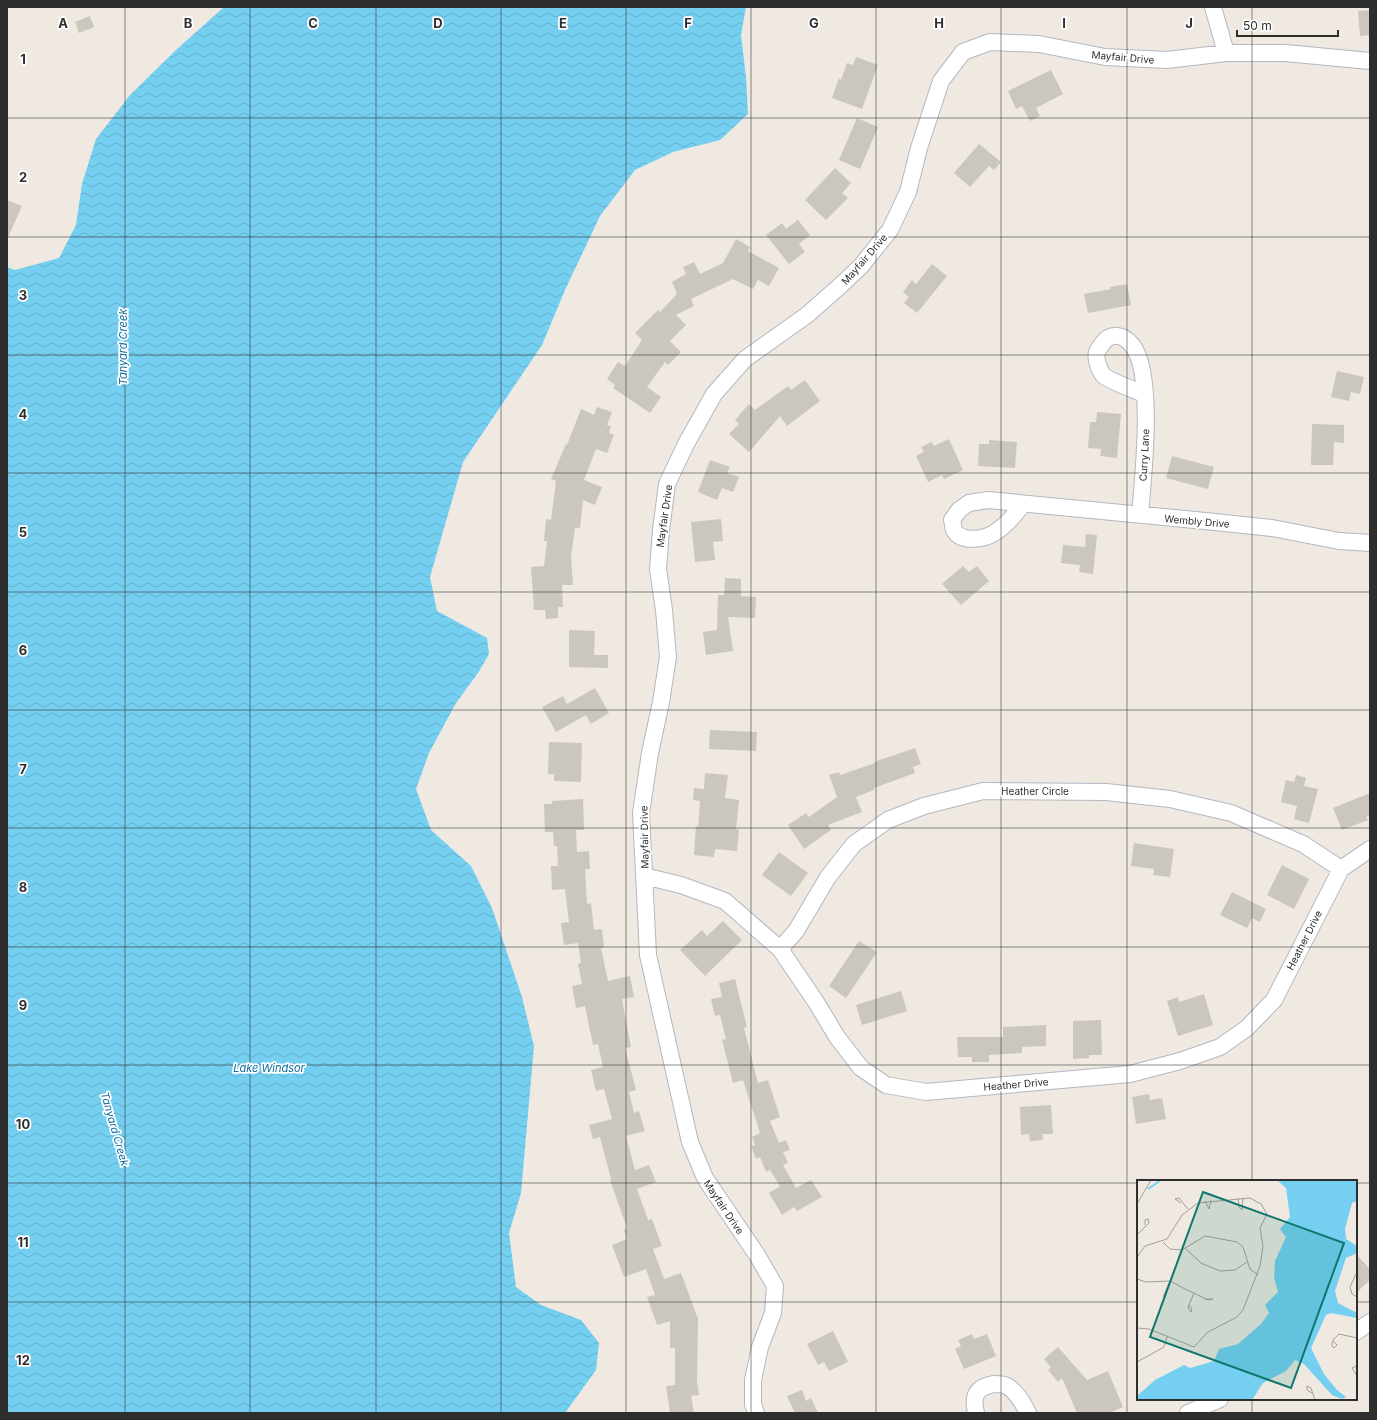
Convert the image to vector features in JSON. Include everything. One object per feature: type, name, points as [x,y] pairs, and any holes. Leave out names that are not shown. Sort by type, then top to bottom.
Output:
[{"type":"street","points":[[1213,7],[1226,53]]},
{"type":"street","name":"Mayfair Drive","points":[[756,1413],[753,1404],[753,1380],[760,1347],[773,1313],[775,1286],[758,1254],[705,1178],[690,1142],[648,955],[641,812],[650,753],[661,702],[668,657],[664,610],[658,569],[662,522],[668,484],[686,444],[714,394],[745,359],[807,315],[840,286],[861,266],[890,230],[908,192],[919,148],[941,82],[963,52],[990,42],[1039,44],[1105,57],[1160,60],[1226,53],[1285,53],[1370,61]]},
{"type":"street","name":"Curry Lane","points":[[1140,515],[1145,450],[1144,394]]},
{"type":"street","name":"Wembly Drive","points":[[1023,504],[1272,528],[1339,541],[1370,543]]},
{"type":"street","name":"Heather Circle","points":[[780,949],[796,931],[828,877],[854,844],[888,820],[924,806],[983,791],[1106,792],[1170,799],[1231,813],[1303,844],[1342,869]]},
{"type":"street","name":"Heather Drive","points":[[644,876],[681,885],[725,901],[780,949],[816,1002],[837,1037],[861,1068],[886,1085],[926,1092],[1130,1074],[1180,1061],[1220,1047],[1247,1028],[1274,1000],[1342,869],[1370,849]]},
{"type":"street","points":[[1357,1331],[1370,1322]]},
{"type":"street","points":[[976,1413],[974,1402],[976,1393],[985,1386],[998,1384],[1006,1385],[1022,1400],[1028,1413]]},
{"type":"street","points":[[1188,1413],[1218,1400]]},
{"type":"water","name":"Lake Windsor","points":[[224,7],[746,7],[741,35],[746,77],[748,114],[720,140],[673,152],[635,170],[600,216],[565,290],[542,345],[463,462],[430,577],[437,611],[487,638],[489,654],[478,673],[456,703],[429,753],[416,789],[431,830],[471,866],[492,908],[522,997],[534,1046],[521,1193],[509,1233],[516,1287],[541,1305],[581,1320],[599,1343],[596,1370],[565,1413],[7,1413],[7,267],[15,270],[59,258],[76,225],[82,184],[96,139],[130,95],[176,50]]},
{"type":"building","points":[[1370,10],[1370,35],[1360,36],[1358,11]]},
{"type":"building","points":[[90,16],[94,27],[79,33],[75,22]]},
{"type":"building","points":[[856,57],[878,65],[862,109],[832,98],[839,78],[841,80],[847,63],[853,65]]},
{"type":"building","points":[[1051,70],[1063,94],[1036,108],[1040,116],[1030,121],[1022,106],[1016,109],[1008,91]]},
{"type":"building","points":[[857,118],[878,127],[860,169],[839,160]]},
{"type":"building","points":[[979,144],[1001,162],[994,170],[989,166],[970,187],[954,173]]},
{"type":"building","points":[[835,168],[851,183],[842,193],[848,198],[826,220],[805,200]]},
{"type":"building","points":[[7,200],[22,206],[7,240]]},
{"type":"building","points":[[798,220],[810,235],[799,244],[805,252],[789,264],[766,235],[782,223],[786,229]]},
{"type":"building","points":[[736,239],[750,247],[748,251],[779,268],[769,286],[758,280],[753,289],[733,279],[691,299],[694,306],[676,315],[686,325],[670,341],[681,352],[668,365],[665,362],[647,387],[661,397],[650,413],[613,388],[615,385],[607,379],[618,362],[625,366],[642,340],[635,333],[658,310],[660,312],[677,294],[672,282],[686,274],[683,267],[694,262],[700,274],[723,263]]},
{"type":"building","points":[[932,264],[947,276],[917,313],[904,303],[909,297],[903,292],[912,280],[916,284]]},
{"type":"building","points":[[1127,284],[1131,305],[1088,313],[1084,294],[1111,289],[1110,287]]},
{"type":"building","points":[[1337,371],[1364,377],[1360,394],[1351,392],[1349,401],[1331,397]]},
{"type":"building","points":[[805,380],[820,401],[787,426],[780,416],[749,452],[729,434],[739,424],[735,420],[749,404],[755,410],[788,386],[791,390]]},
{"type":"building","points":[[597,407],[612,412],[607,425],[611,426],[609,433],[614,435],[607,453],[596,449],[584,480],[602,487],[595,505],[583,500],[580,528],[575,528],[571,557],[573,585],[562,585],[563,607],[558,607],[558,618],[546,619],[545,610],[534,610],[531,567],[544,566],[547,541],[544,541],[546,519],[551,520],[556,481],[551,479],[566,444],[567,445],[581,409],[594,415]]},
{"type":"building","points":[[1097,412],[1121,414],[1117,458],[1100,456],[1101,449],[1088,448],[1090,422],[1096,422]]},
{"type":"building","points":[[1312,424],[1344,425],[1344,443],[1334,442],[1333,465],[1311,465]]},
{"type":"building","points":[[949,439],[963,470],[944,479],[942,475],[928,482],[916,456],[924,452],[921,447],[932,442],[934,446]]},
{"type":"building","points":[[989,440],[1017,442],[1015,468],[978,466],[979,444],[989,444]]},
{"type":"building","points":[[1172,456],[1214,467],[1208,489],[1166,478]]},
{"type":"building","points":[[710,460],[730,467],[727,473],[739,477],[733,492],[722,488],[717,500],[698,492]]},
{"type":"building","points":[[721,519],[723,541],[713,542],[715,560],[695,562],[691,522]]},
{"type":"building","points":[[1086,534],[1097,535],[1093,574],[1079,572],[1080,565],[1061,563],[1063,545],[1085,547]]},
{"type":"building","points":[[963,566],[969,572],[977,566],[989,581],[961,605],[942,584]]},
{"type":"building","points":[[725,578],[741,579],[741,596],[756,597],[755,618],[728,617],[733,651],[706,655],[703,632],[717,630],[718,595],[724,595]]},
{"type":"building","points":[[569,630],[595,631],[594,655],[608,655],[608,668],[569,667]]},
{"type":"building","points":[[595,688],[609,713],[591,724],[586,715],[556,732],[542,707],[563,696],[567,704]]},
{"type":"building","points":[[710,730],[757,732],[756,751],[709,749]]},
{"type":"building","points":[[549,742],[582,743],[581,782],[554,781],[554,774],[548,774]]},
{"type":"building","points":[[915,748],[921,764],[913,767],[915,773],[874,788],[874,790],[856,797],[862,812],[828,825],[831,830],[804,849],[788,825],[806,813],[809,817],[837,797],[829,775],[839,772],[840,775]]},
{"type":"building","points":[[705,773],[728,775],[725,798],[739,800],[736,829],[739,830],[737,851],[715,849],[714,857],[694,855],[696,826],[698,827],[700,801],[693,800],[694,788],[704,789]]},
{"type":"building","points":[[1296,775],[1306,778],[1304,786],[1318,789],[1309,823],[1294,819],[1297,806],[1281,802],[1286,780],[1294,782]]},
{"type":"building","points":[[1370,793],[1370,815],[1366,817],[1368,820],[1342,830],[1333,808]]},
{"type":"building","points":[[583,799],[584,830],[576,830],[577,852],[589,851],[590,869],[585,869],[587,904],[591,903],[594,930],[602,929],[604,948],[601,948],[608,981],[630,976],[634,997],[622,999],[631,1047],[625,1048],[636,1090],[629,1092],[634,1113],[639,1111],[645,1131],[626,1136],[635,1170],[649,1165],[656,1182],[637,1189],[648,1220],[652,1219],[662,1246],[653,1249],[664,1279],[681,1273],[698,1319],[697,1381],[699,1395],[691,1396],[694,1413],[670,1413],[666,1386],[675,1385],[675,1348],[670,1348],[670,1321],[657,1325],[647,1297],[655,1295],[646,1269],[624,1277],[612,1245],[627,1239],[624,1230],[627,1228],[610,1180],[611,1179],[600,1137],[593,1139],[589,1125],[612,1119],[604,1089],[596,1091],[591,1070],[603,1067],[598,1044],[593,1045],[585,1006],[576,1008],[572,986],[582,984],[578,964],[581,963],[578,943],[564,945],[561,923],[569,922],[565,889],[552,890],[551,866],[558,866],[557,846],[554,846],[553,832],[545,832],[544,804],[552,804],[552,801]]},
{"type":"building","points":[[1134,843],[1174,849],[1170,877],[1153,875],[1154,869],[1131,866]]},
{"type":"building","points":[[779,852],[808,873],[791,896],[762,875]]},
{"type":"building","points":[[1282,865],[1309,879],[1294,909],[1267,895]]},
{"type":"building","points":[[1232,892],[1266,909],[1260,922],[1252,918],[1247,928],[1220,915]]},
{"type":"building","points":[[723,921],[742,940],[705,976],[680,950],[702,930],[707,936]]},
{"type":"building","points":[[859,941],[877,952],[846,998],[829,986]]},
{"type":"building","points":[[735,979],[747,1027],[744,1028],[758,1083],[768,1080],[780,1117],[770,1121],[779,1143],[786,1140],[790,1150],[783,1152],[788,1163],[783,1165],[796,1188],[811,1180],[822,1197],[797,1211],[794,1207],[782,1215],[769,1193],[780,1186],[770,1170],[766,1172],[760,1157],[756,1159],[751,1146],[755,1145],[752,1137],[760,1133],[743,1080],[733,1083],[722,1040],[726,1039],[720,1015],[715,1016],[711,999],[722,997],[719,983]]},
{"type":"building","points":[[901,991],[907,1011],[862,1025],[856,1005]]},
{"type":"building","points":[[1204,994],[1213,1025],[1178,1036],[1167,1001],[1178,997],[1179,1002]]},
{"type":"building","points":[[1101,1020],[1102,1055],[1089,1055],[1089,1058],[1073,1059],[1073,1021]]},
{"type":"building","points":[[1046,1025],[1046,1046],[1022,1047],[1022,1053],[989,1055],[989,1062],[972,1062],[972,1057],[958,1057],[957,1037],[1003,1037],[1003,1027]]},
{"type":"building","points":[[1149,1094],[1150,1100],[1162,1098],[1166,1119],[1136,1124],[1132,1097]]},
{"type":"building","points":[[1051,1105],[1053,1134],[1042,1134],[1043,1140],[1030,1141],[1029,1134],[1021,1135],[1020,1107]]},
{"type":"building","points":[[1357,1255],[1370,1269],[1370,1280],[1357,1292]]},
{"type":"building","points":[[833,1331],[848,1362],[829,1371],[824,1362],[818,1365],[807,1344]]},
{"type":"building","points":[[972,1334],[974,1339],[987,1334],[996,1356],[964,1369],[955,1349],[961,1346],[958,1340]]},
{"type":"building","points":[[1058,1347],[1087,1380],[1108,1371],[1123,1407],[1109,1413],[1077,1413],[1062,1378],[1058,1382],[1048,1370],[1051,1367],[1044,1359]]},
{"type":"building","points":[[802,1390],[806,1401],[811,1398],[818,1413],[795,1413],[787,1396]]},
{"type":"water label","name":"Tanyard Creek","points":[[123,347]]},
{"type":"water label","name":"Tanyard Creek","points":[[115,1129]]}]
